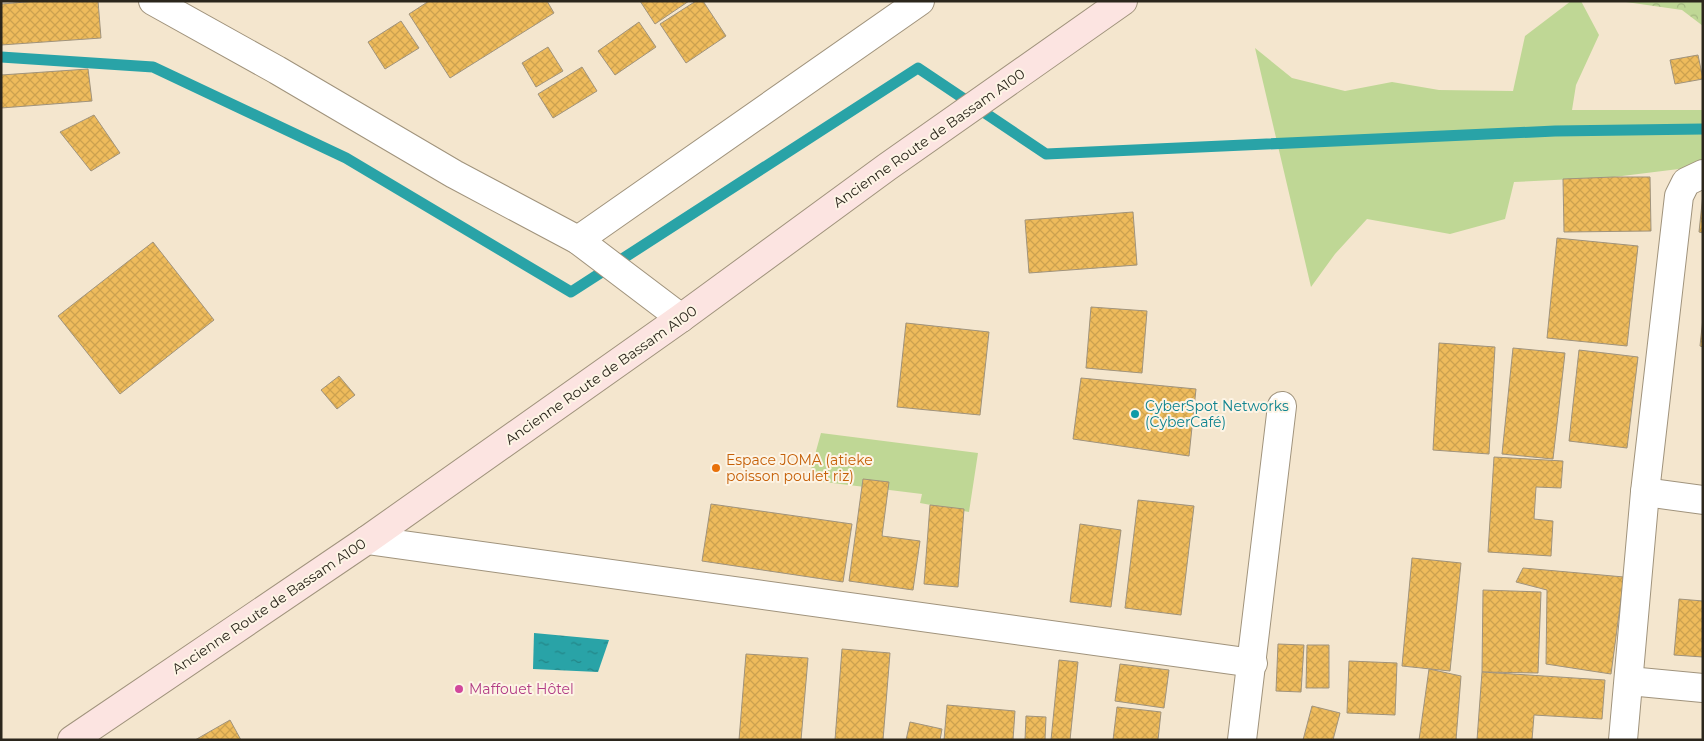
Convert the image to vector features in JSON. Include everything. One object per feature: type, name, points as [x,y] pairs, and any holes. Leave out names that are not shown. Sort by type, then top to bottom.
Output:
[{"type":"main road","name":"Ancienne Route de Bassam A100","points":[[72,740],[367,540],[681,318],[1108,5]]},
{"type":"street","points":[[153,1],[277,70],[454,174],[578,240],[681,318]]},
{"type":"street","points":[[578,240],[920,1]]},
{"type":"street","points":[[1623,740],[1645,492],[1678,196],[1686,182],[1703,174]]},
{"type":"street","points":[[1242,740],[1282,406]]},
{"type":"street","points":[[1645,492],[1703,500]]},
{"type":"street","points":[[367,540],[1252,663]]},
{"type":"street","points":[[1629,681],[1703,688]]},
{"type":"green space","points":[[1571,1],[1581,1],[1599,35],[1576,85],[1572,110],[1703,110],[1703,166],[1614,177],[1514,182],[1505,219],[1450,234],[1367,219],[1335,254],[1311,287],[1255,48],[1292,78],[1345,91],[1392,82],[1439,90],[1513,91],[1525,36]]},
{"type":"green space","points":[[1619,1],[1703,1],[1703,26],[1682,10]]},
{"type":"green space","points":[[821,433],[978,453],[969,512],[920,503],[922,494],[808,480]]},
{"type":"water","points":[[534,633],[609,640],[598,672],[533,669]]},
{"type":"building","points":[[38,1],[98,1],[101,38],[1,45],[1,4]]},
{"type":"building","points":[[429,1],[547,1],[554,13],[450,78],[409,14]]},
{"type":"building","points":[[640,1],[689,1],[655,24]]},
{"type":"building","points":[[696,1],[703,1],[726,36],[686,63],[660,24]]},
{"type":"building","points":[[401,21],[419,48],[385,69],[368,42]]},
{"type":"building","points":[[639,22],[656,47],[615,75],[598,51]]},
{"type":"building","points":[[548,47],[563,71],[536,87],[522,63]]},
{"type":"building","points":[[1698,55],[1703,79],[1675,84],[1670,60]]},
{"type":"building","points":[[582,67],[597,91],[553,118],[538,94]]},
{"type":"building","points":[[88,69],[92,101],[1,108],[1,75]]},
{"type":"building","points":[[94,115],[120,153],[91,171],[60,132]]},
{"type":"building","points":[[1650,177],[1651,231],[1564,232],[1563,179]]},
{"type":"building","points":[[1703,194],[1703,233],[1699,232]]},
{"type":"building","points":[[1133,212],[1137,265],[1029,273],[1025,220]]},
{"type":"building","points":[[1557,238],[1638,246],[1627,346],[1547,338]]},
{"type":"building","points":[[153,242],[214,320],[120,394],[58,316]]},
{"type":"building","points":[[1091,307],[1147,311],[1142,373],[1086,368]]},
{"type":"building","points":[[1703,318],[1703,347],[1700,346]]},
{"type":"building","points":[[906,323],[989,332],[980,415],[897,407]]},
{"type":"building","points":[[1439,343],[1495,347],[1489,454],[1433,450]]},
{"type":"building","points":[[1513,348],[1565,353],[1553,459],[1502,454]]},
{"type":"building","points":[[1579,350],[1638,357],[1627,448],[1569,441]]},
{"type":"building","points":[[339,376],[355,395],[337,409],[321,390]]},
{"type":"building","name":"CyberSpot Networks (CyberCafé)","points":[[1081,378],[1196,389],[1189,456],[1073,439]]},
{"type":"building","points":[[1494,457],[1563,461],[1561,488],[1536,487],[1534,519],[1553,521],[1551,556],[1488,552]]},
{"type":"building","points":[[863,479],[889,482],[882,536],[920,541],[913,590],[849,581]]},
{"type":"building","points":[[1138,500],[1194,506],[1181,615],[1125,608]]},
{"type":"building","points":[[711,504],[852,524],[843,582],[702,561]]},
{"type":"building","points":[[930,505],[964,509],[958,587],[924,584]]},
{"type":"building","points":[[1080,524],[1121,530],[1111,607],[1070,602]]},
{"type":"building","points":[[1412,558],[1461,563],[1450,671],[1402,666]]},
{"type":"building","points":[[1523,568],[1624,577],[1611,674],[1546,664],[1547,590],[1516,582]]},
{"type":"building","points":[[1483,590],[1541,592],[1538,673],[1482,672]]},
{"type":"building","points":[[1679,599],[1703,601],[1703,657],[1674,655]]},
{"type":"building","points":[[1278,644],[1304,645],[1301,692],[1276,691]]},
{"type":"building","points":[[1307,645],[1329,645],[1329,688],[1306,688]]},
{"type":"building","points":[[842,649],[890,653],[883,740],[835,740]]},
{"type":"building","points":[[746,654],[808,658],[801,740],[739,740]]},
{"type":"building","points":[[1059,660],[1078,662],[1070,740],[1051,740]]},
{"type":"building","points":[[1349,661],[1397,663],[1395,715],[1347,713]]},
{"type":"building","points":[[1120,664],[1169,670],[1164,708],[1115,701]]},
{"type":"building","points":[[1429,669],[1461,676],[1456,740],[1419,740]]},
{"type":"building","points":[[1482,672],[1605,680],[1602,719],[1534,715],[1532,740],[1477,740]]},
{"type":"building","points":[[947,705],[1015,711],[1013,740],[944,740]]},
{"type":"building","points":[[1312,706],[1340,713],[1333,740],[1303,740]]},
{"type":"building","points":[[1117,707],[1161,712],[1158,740],[1113,740]]},
{"type":"building","points":[[1026,716],[1046,717],[1045,740],[1025,740]]},
{"type":"building","points":[[230,720],[241,740],[195,740]]},
{"type":"building","points":[[910,722],[942,729],[940,740],[906,740]]},
{"type":"waterway","points":[[1,57],[153,67],[346,158],[571,292],[918,68],[1046,154],[1555,131],[1703,129]]},
{"type":"place","name":"CyberSpot Networks (CyberCafé)","points":[[1135,414]]},
{"type":"place","name":"Espace JOMA (atieke poisson poulet riz)","points":[[716,468]]},
{"type":"place","name":"Maffouet Hôtel","points":[[459,689]]}]
